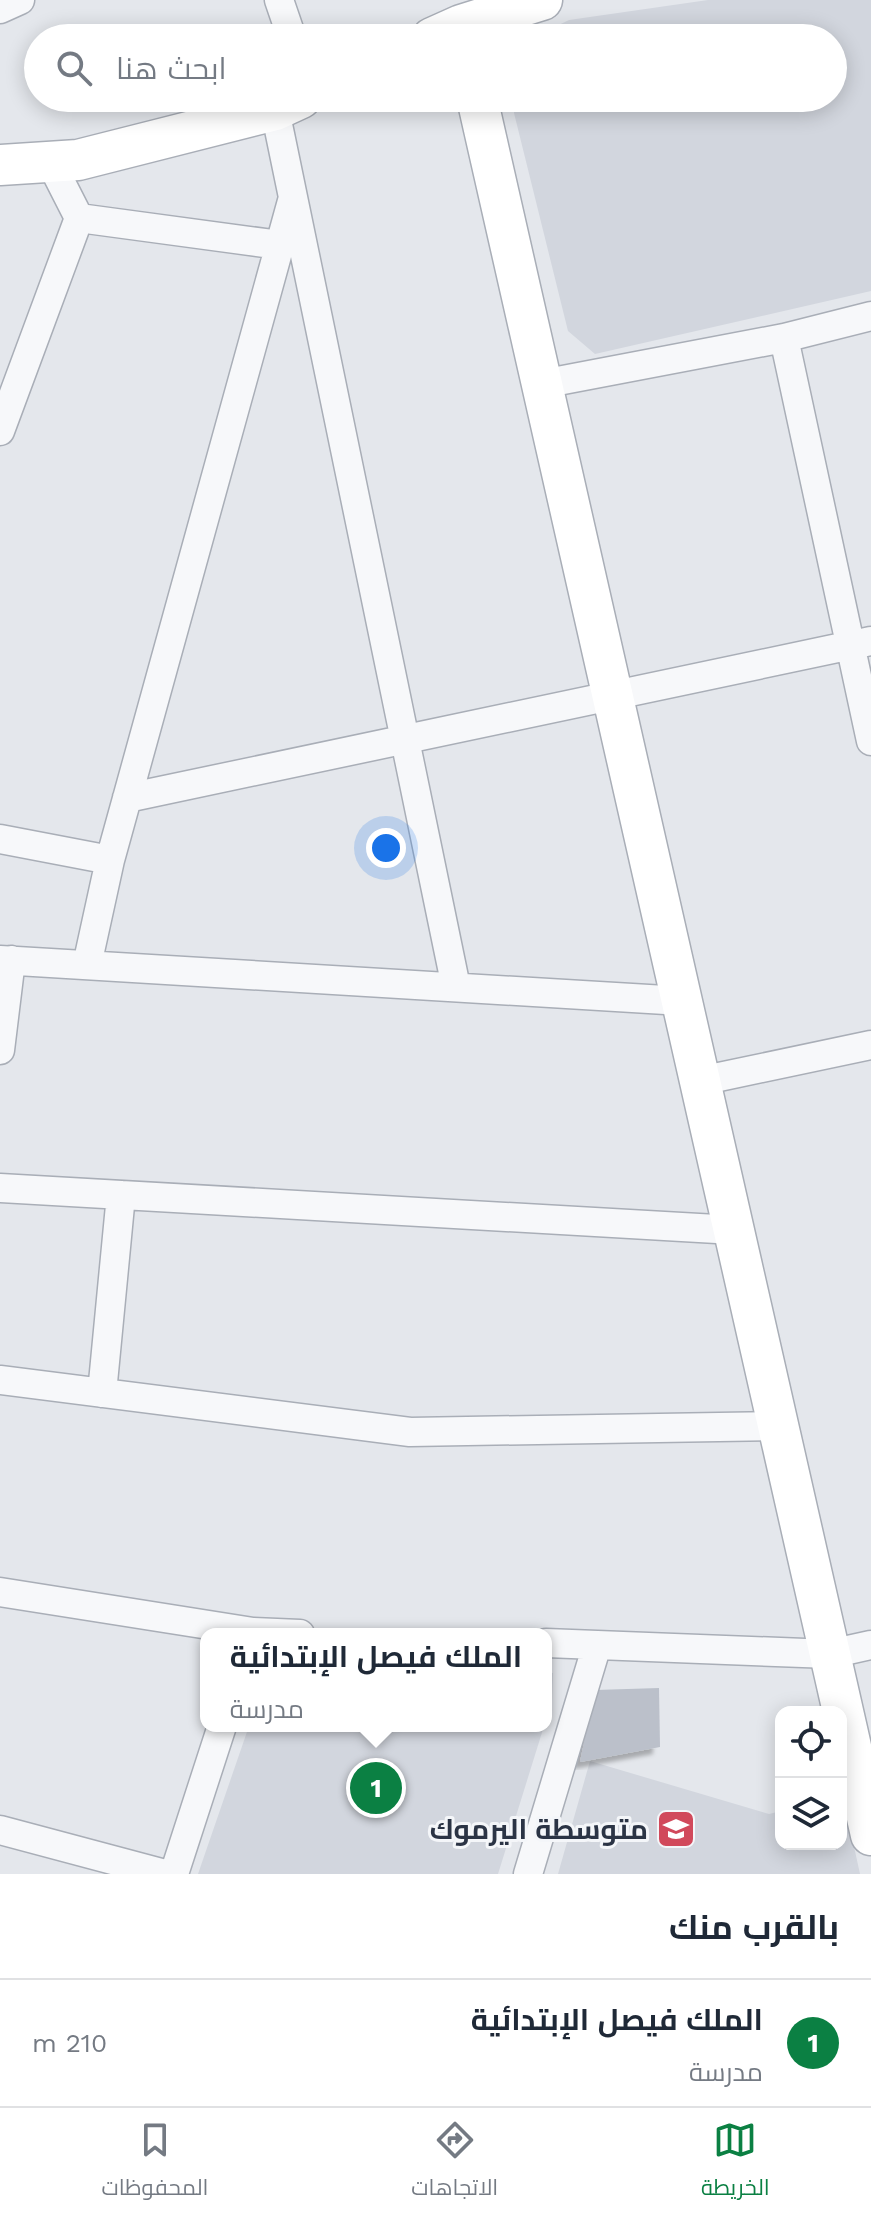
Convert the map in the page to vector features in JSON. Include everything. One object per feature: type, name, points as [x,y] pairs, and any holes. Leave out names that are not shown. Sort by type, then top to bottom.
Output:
[{"type":"street","points":[[0,9],[20,0]]},
{"type":"street","points":[[279,0],[287,24]]},
{"type":"street","points":[[478,24],[542,0]]},
{"type":"street","points":[[0,165],[78,160],[258,112]]},
{"type":"street","points":[[289,112],[294,194],[456,987]]},
{"type":"street","points":[[480,112],[871,1835]]},
{"type":"street","points":[[0,431],[79,218],[50,161]]},
{"type":"street","points":[[87,965],[110,860],[294,194]]},
{"type":"street","points":[[79,218],[280,245]]},
{"type":"street","points":[[542,384],[784,338],[871,316]]},
{"type":"street","points":[[784,338],[861,643],[871,741]]},
{"type":"street","points":[[127,798],[861,643]]},
{"type":"street","points":[[0,839],[110,860]]},
{"type":"street","points":[[0,1050],[6,960],[682,1001]]},
{"type":"street","points":[[700,1081],[871,1045]]},
{"type":"street","points":[[0,1188],[734,1230]]},
{"type":"street","points":[[102,1393],[121,1195]]},
{"type":"street","points":[[0,1380],[410,1432],[778,1426]]},
{"type":"street","points":[[0,1592],[222,1628]]},
{"type":"street","points":[[552,1643],[830,1654],[871,1645]]},
{"type":"street","points":[[528,1874],[597,1645]]},
{"type":"street","points":[[174,1874],[220,1732]]},
{"type":"street","points":[[0,1830],[165,1874]]},
{"type":"shaded area","points":[[708,0],[871,0],[871,291],[595,354],[568,331],[514,112],[847,112],[847,24],[561,24],[569,20]]},
{"type":"shaded area","points":[[247,1732],[542,1732],[498,1874],[198,1874]]},
{"type":"shaded area","name":"متوسطة اليرموك","points":[[590,1761],[769,1814],[775,1812],[775,1850],[847,1850],[847,1814],[860,1874],[558,1874]]},
{"type":"building","points":[[659,1688],[660,1747],[580,1762],[595,1690]]},
{"type":"place","name":"الملك فيصل الإبتدائية","points":[[376,1788]]},
{"type":"place","name":"متوسطة اليرموك","points":[[676,1829]]}]
